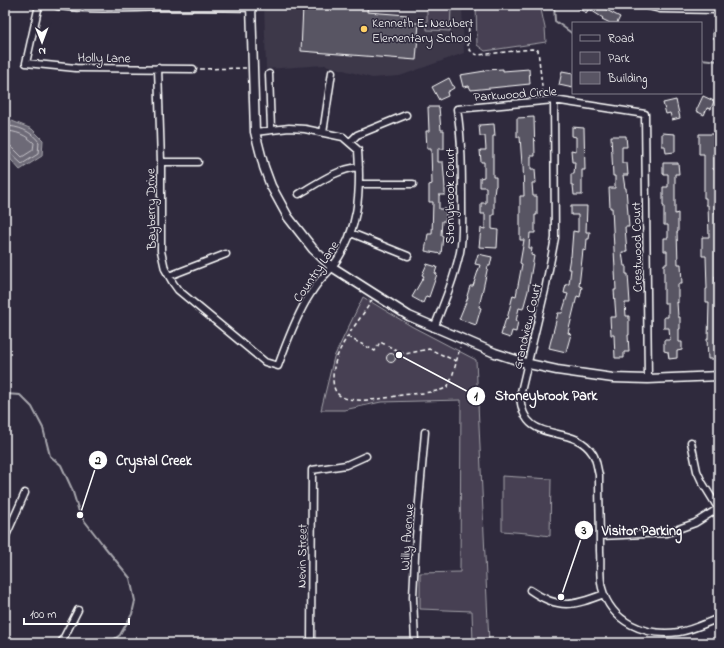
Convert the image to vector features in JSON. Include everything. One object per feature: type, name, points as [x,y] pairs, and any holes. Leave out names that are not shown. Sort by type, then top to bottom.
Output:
[{"type":"street","name":"Holly Lane","points":[[39,5],[26,63],[76,68],[193,69]]},
{"type":"street","points":[[58,5],[78,7],[192,5],[251,6],[255,132],[258,149],[271,186],[288,217],[313,249],[332,267],[409,316],[495,353],[529,364],[557,370],[613,378],[648,379],[719,376]]},
{"type":"street","points":[[644,5],[660,9],[719,10]]},
{"type":"street","name":"Bayberry Drive","points":[[158,68],[161,162],[161,251],[165,269],[178,290],[265,362],[278,366]]},
{"type":"street","points":[[323,133],[332,72]]},
{"type":"street","points":[[269,74],[272,129]]},
{"type":"street","name":"Parkwood Circle","points":[[457,109],[554,100],[645,114]]},
{"type":"street","name":"Grandview Court","points":[[554,100],[555,238],[529,364],[520,396],[521,406],[524,415],[531,424],[541,429],[576,439],[589,449],[596,462],[599,475],[601,578],[604,594],[610,606],[619,617],[631,625],[646,631],[654,632],[678,632],[719,618]]},
{"type":"street","name":"Stonybrook Court","points":[[434,328],[449,292],[460,250],[462,227],[462,181],[459,119],[457,109]]},
{"type":"street","name":"Crestwood Court","points":[[645,114],[648,379]]},
{"type":"street","points":[[255,132],[289,128],[343,137],[350,142],[357,135],[406,115]]},
{"type":"street","name":"Country Lane","points":[[278,366],[295,321],[318,283],[332,267],[351,233],[358,208],[360,184],[358,150],[350,142]]},
{"type":"street","points":[[161,162],[198,162]]},
{"type":"street","points":[[299,194],[337,172],[348,168],[359,167]]},
{"type":"street","points":[[360,184],[413,184]]},
{"type":"street","points":[[351,233],[408,256]]},
{"type":"street","points":[[169,276],[226,254]]},
{"type":"street","name":"Willy Avenue","points":[[415,643],[414,597],[416,536],[425,432]]},
{"type":"street","points":[[600,536],[667,533],[695,523],[719,508],[702,482],[697,471],[691,442]]},
{"type":"street","name":"Nevin Street","points":[[311,643],[312,470],[346,465],[366,456]]},
{"type":"street","points":[[5,538],[25,493]]},
{"type":"street","points":[[530,590],[550,602],[567,605],[577,604],[604,594]]},
{"type":"street","points":[[61,643],[78,610]]},
{"type":"path","points":[[460,23],[469,23],[468,48],[472,54],[532,49],[538,50],[543,101]]},
{"type":"path","points":[[193,69],[252,68]]},
{"type":"path","points":[[375,295],[339,350],[334,364],[333,376],[336,392],[343,398],[373,400],[443,389],[450,383],[462,340]]},
{"type":"path","points":[[348,337],[375,352],[380,342],[405,354],[429,349],[456,361]]},
{"type":"shaded area","name":"Kenneth E. Neubert Elementary School","points":[[264,5],[462,5],[464,53],[400,76],[372,78],[325,65],[266,69]]},
{"type":"green space","points":[[427,5],[453,5],[451,8],[450,31],[427,30]]},
{"type":"green space","points":[[476,5],[540,5],[545,28],[546,42],[485,51],[477,45]]},
{"type":"green space","points":[[363,297],[411,326],[476,360],[489,643],[473,643],[472,611],[420,609],[420,573],[460,572],[461,400],[381,402],[344,410],[321,410],[334,357]]},
{"type":"green space","points":[[502,476],[551,479],[550,536],[502,531]]},
{"type":"water","points":[[12,121],[32,129],[43,140],[42,156],[20,170],[5,153],[5,122]]},
{"type":"building","points":[[324,5],[368,5],[367,12],[407,15],[406,18],[410,19],[409,23],[419,23],[416,60],[301,51],[303,6],[324,8]]},
{"type":"building","points":[[573,5],[597,5],[620,17],[618,22],[608,22],[589,9],[586,13]]},
{"type":"building","points":[[713,29],[719,29],[719,38],[713,38]]},
{"type":"building","points":[[503,69],[503,71],[529,69],[530,84],[471,90],[469,86],[463,87],[460,75],[485,70]]},
{"type":"building","points":[[562,71],[572,73],[572,88],[559,85]]},
{"type":"building","points":[[449,78],[454,88],[447,92],[448,96],[439,100],[432,87]]},
{"type":"building","points":[[703,96],[714,101],[711,109],[707,108],[704,115],[696,111]]},
{"type":"building","points":[[676,100],[680,118],[672,120],[670,113],[666,114],[663,103]]},
{"type":"building","points":[[428,107],[439,107],[441,130],[444,130],[444,149],[438,149],[438,162],[443,162],[445,188],[445,195],[439,195],[439,209],[446,209],[446,221],[442,221],[441,235],[443,236],[441,254],[425,251],[428,234],[432,234],[433,202],[429,202],[429,185],[432,184],[431,149],[427,149],[426,131],[429,131]]},
{"type":"building","points":[[534,117],[535,156],[531,156],[531,169],[535,169],[536,183],[532,183],[533,196],[537,196],[537,215],[535,215],[535,233],[530,233],[529,248],[532,248],[531,255],[534,256],[528,291],[523,309],[519,308],[516,321],[518,321],[516,332],[512,331],[510,338],[501,335],[513,295],[516,296],[522,264],[520,263],[524,240],[520,240],[520,196],[524,196],[523,164],[520,137],[517,137],[517,118]]},
{"type":"building","points":[[494,124],[495,136],[493,136],[493,177],[496,177],[496,186],[494,195],[494,215],[492,215],[492,229],[498,230],[497,248],[479,247],[481,228],[485,229],[485,214],[481,214],[481,203],[486,203],[486,187],[480,187],[480,178],[484,177],[484,162],[481,162],[480,150],[486,150],[485,136],[480,136],[479,125]]},
{"type":"building","points":[[572,127],[584,128],[585,170],[582,170],[582,195],[574,195],[573,185],[571,185],[571,174],[574,174],[575,162],[572,162],[571,150],[576,151],[576,137],[572,136]]},
{"type":"building","points":[[662,133],[675,134],[675,152],[666,153],[665,146],[662,146]]},
{"type":"building","points":[[699,134],[717,134],[718,154],[713,154],[713,169],[717,170],[718,199],[715,199],[715,213],[719,213],[717,245],[719,276],[715,276],[716,289],[719,289],[717,314],[719,314],[719,327],[717,327],[719,352],[717,352],[717,359],[708,359],[707,339],[709,302],[706,302],[706,256],[702,256],[702,237],[709,237],[708,205],[706,205],[706,198],[704,198],[704,154],[699,154]]},
{"type":"building","points":[[611,136],[626,136],[627,147],[622,147],[622,163],[627,163],[628,175],[623,175],[626,188],[629,227],[625,227],[627,252],[622,252],[624,266],[626,266],[626,274],[628,274],[630,303],[625,303],[626,316],[629,316],[629,352],[624,352],[624,358],[615,358],[614,335],[611,335],[610,317],[616,317],[614,290],[616,290],[612,208],[610,208],[609,188],[615,188]]},
{"type":"building","points":[[663,163],[678,163],[679,174],[675,174],[675,214],[678,213],[678,264],[681,264],[682,284],[678,284],[678,303],[677,302],[678,317],[680,317],[679,342],[682,342],[682,350],[677,351],[677,358],[669,359],[668,352],[664,351],[664,340],[670,340],[669,328],[664,328],[664,317],[668,317],[668,303],[664,303],[664,264],[667,264],[667,251],[664,251],[664,238],[668,238],[668,225],[664,225],[663,187],[668,187],[668,174],[663,174]]},
{"type":"building","points":[[571,206],[587,206],[586,232],[590,232],[589,239],[587,239],[586,251],[583,250],[579,286],[582,287],[580,297],[577,296],[568,333],[571,334],[566,352],[549,348],[558,313],[562,313],[568,294],[564,293],[566,284],[569,284],[571,269],[568,269],[571,257],[573,231],[578,232],[578,215],[571,215]]},
{"type":"building","points":[[478,254],[492,257],[490,266],[488,266],[479,307],[481,308],[476,325],[459,319],[468,297],[470,286],[473,286],[480,265],[475,264]]},
{"type":"building","points":[[427,264],[437,267],[435,273],[437,274],[429,297],[426,296],[423,303],[412,297],[424,276],[422,275]]},
{"type":"building","points":[[391,353],[396,358],[391,363],[386,358]]},
{"type":"waterway","points":[[554,5],[555,21],[572,33]]},
{"type":"waterway","points":[[702,59],[719,61]]},
{"type":"waterway","points":[[5,394],[20,395],[32,407],[43,428],[50,456],[61,465],[72,489],[80,515],[130,578],[135,601],[132,614],[120,635],[109,643]]},
{"type":"place","name":"Kenneth E. Neubert Elementary School","points":[[364,29]]},
{"type":"place","name":"Stoneybrook Park","points":[[399,355]]},
{"type":"place","name":"Crystal Creek","points":[[80,515]]},
{"type":"place","name":"Visitor Parking","points":[[561,597]]}]
